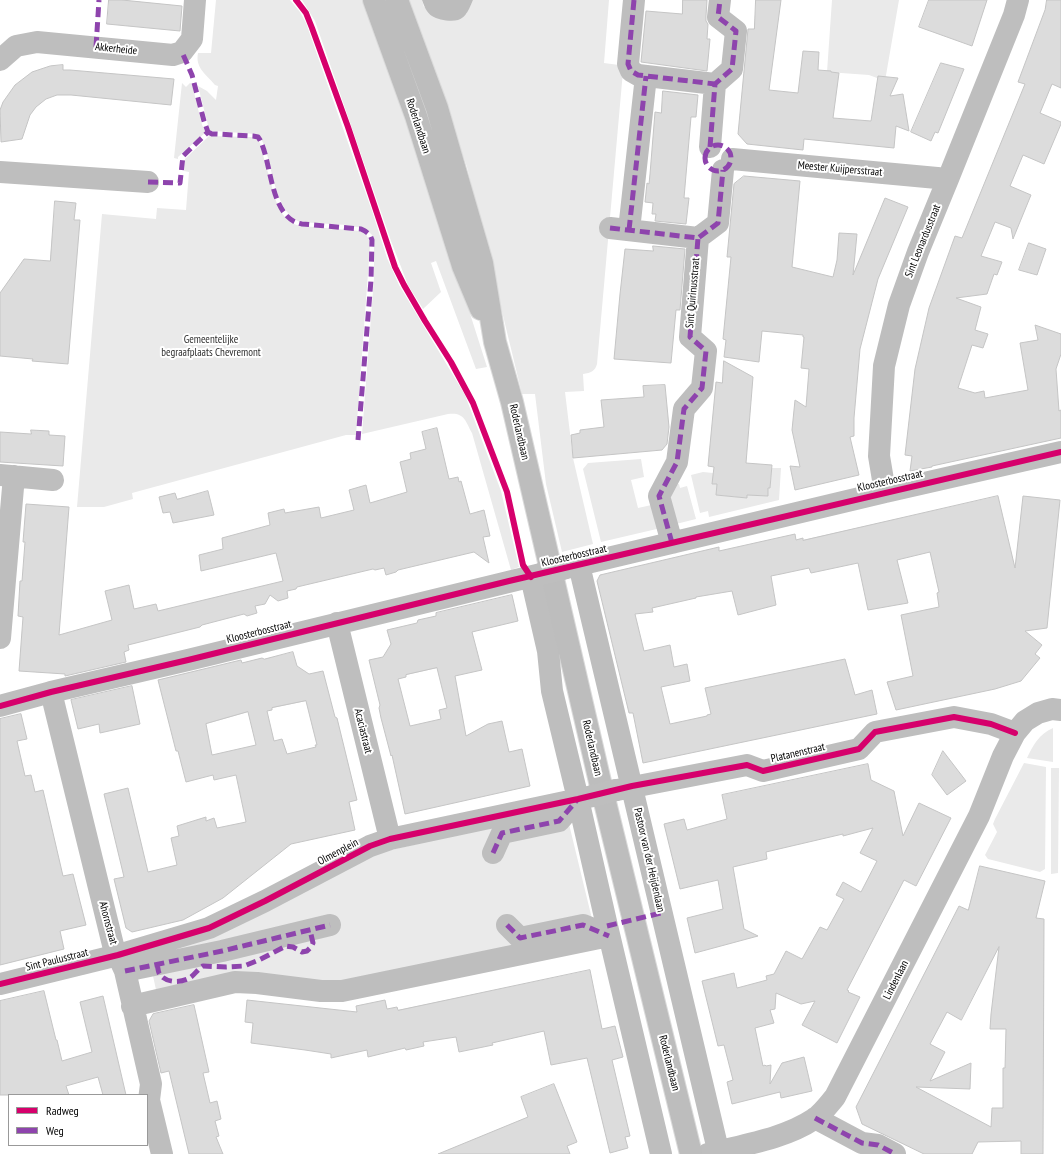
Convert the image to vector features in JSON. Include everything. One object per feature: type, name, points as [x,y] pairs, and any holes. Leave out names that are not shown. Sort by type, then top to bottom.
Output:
[{"type":"main road","name":"Roderlandbaan","points":[[374,0],[416,116],[463,266],[495,342]]},
{"type":"main road","name":"Roderlandbaan","points":[[397,0],[437,108],[482,263],[495,342],[512,402],[601,786],[691,1154]]},
{"type":"street","name":"Akkerheide","points":[[0,60],[16,46],[37,42],[173,55],[182,52],[192,38],[195,0]]},
{"type":"street","points":[[634,0],[628,64],[629,69],[634,74],[715,84]]},
{"type":"street","points":[[720,0],[718,17],[736,31],[732,69],[715,84],[710,147],[705,156],[708,167],[713,170],[719,171],[727,164]]},
{"type":"street","name":"Sint Leonardusstraat","points":[[885,492],[879,456],[884,366],[899,305],[918,252],[1014,15],[1018,0]]},
{"type":"street","points":[[646,76],[620,229],[698,238],[718,223],[727,164]]},
{"type":"street","name":"Meester Kuijpersstraat","points":[[727,164],[948,179]]},
{"type":"street","points":[[0,172],[148,182]]},
{"type":"street","name":"Sint Quirinusstraat","points":[[672,543],[659,496],[677,462],[684,409],[702,388],[706,351],[690,337],[698,238]]},
{"type":"street","name":"Kloosterbosstraat","points":[[0,706],[51,692],[337,623],[885,492],[1061,452]]},
{"type":"street","points":[[0,638],[7,475],[53,480]]},
{"type":"street","name":"Pastoor van der Heijdenlaan","points":[[571,567],[624,788],[715,1153]]},
{"type":"street","points":[[536,576],[548,651],[552,691],[586,798],[609,936],[661,1154]]},
{"type":"street","name":"Acaciastraat","points":[[337,623],[390,839]]},
{"type":"street","name":"Ahornstraat","points":[[51,692],[113,945],[121,963],[151,1084],[149,1100],[162,1154]]},
{"type":"street","points":[[1015,733],[1025,721],[1038,713],[1052,709],[1061,710]]},
{"type":"street","name":"Platanenstraat","points":[[586,798],[624,788],[747,765],[763,771],[860,749],[875,732],[954,718],[991,724],[1015,733]]},
{"type":"street","name":"Lindenlaan","points":[[715,1153],[779,1135],[799,1127],[815,1118],[835,1097],[979,816],[1003,756],[1015,733]]},
{"type":"street","points":[[493,853],[502,833],[559,821],[586,798]]},
{"type":"street","name":"Olmenplein","points":[[121,963],[209,928],[265,901],[370,846],[390,839],[586,798]]},
{"type":"street","points":[[121,963],[222,950],[330,925]]},
{"type":"street","points":[[507,925],[520,938],[583,925],[609,936]]},
{"type":"street","points":[[132,1006],[235,982],[257,982],[321,990],[342,991],[609,936]]},
{"type":"street","name":"Sint Paulusstraat","points":[[0,984],[121,963]]},
{"type":"street","points":[[815,1118],[862,1143],[878,1145],[895,1154]]},
{"type":"green space","points":[[216,0],[290,0],[300,12],[306,23],[387,258],[399,285],[465,395],[501,491],[519,567],[511,570],[472,433],[466,421],[461,416],[458,414],[448,414],[362,434],[374,278],[374,240],[368,231],[362,228],[347,225],[300,222],[290,215],[282,203],[276,190],[265,148],[261,139],[255,134],[211,131],[209,129],[198,86],[207,91],[216,100],[218,86],[215,85],[200,67],[198,63],[198,53],[211,53]]},
{"type":"green space","points":[[302,0],[364,0],[408,119],[487,367],[476,369],[436,261],[431,263],[441,292],[423,309],[408,285],[391,241],[315,21]]},
{"type":"green space","points":[[408,0],[422,0],[424,7],[466,14],[473,0],[609,0],[604,63],[619,65],[623,71],[597,364],[592,371],[583,374],[584,391],[565,392],[573,458],[593,544],[562,552],[546,484],[535,394],[522,394],[467,167]]},
{"type":"green space","points":[[832,0],[899,0],[885,81],[869,75],[827,72]]},
{"type":"green space","points":[[182,83],[186,87],[190,83],[192,84],[202,125],[206,132],[178,157],[178,159],[174,158]]},
{"type":"green space","name":"Gemeentelijke begraafplaats Chevremont","points":[[209,136],[250,137],[258,140],[279,208],[283,215],[294,224],[360,231],[366,234],[370,242],[356,435],[346,435],[132,493],[133,499],[104,507],[77,507],[102,214],[156,219],[157,208],[186,210],[189,172],[184,171],[185,159]]},
{"type":"green space","points":[[641,459],[644,477],[631,480],[638,508],[656,504],[661,528],[601,542],[583,469],[588,463]]},
{"type":"green space","points":[[772,468],[781,468],[779,500],[709,517],[708,511],[700,513],[691,475],[703,472],[713,473],[713,484],[717,484],[716,495],[747,498],[747,495],[768,496]]},
{"type":"green space","points":[[679,484],[680,488],[687,486],[696,519],[672,525],[665,497],[672,485]]},
{"type":"green space","points":[[1053,728],[1053,762],[1027,758],[1037,740],[1048,730]]},
{"type":"green space","points":[[1024,763],[1046,767],[1045,869],[1040,872],[988,859],[985,855],[997,832],[993,824],[995,819]]},
{"type":"green space","points":[[1051,768],[1059,768],[1058,873],[1051,874]]},
{"type":"green space","points":[[558,811],[569,824],[592,919],[586,936],[348,985],[157,994],[148,954],[374,854]]},
{"type":"shaded area","points":[[422,0],[473,0],[467,12],[461,19],[452,21],[441,20],[430,15]]},
{"type":"building","points":[[109,0],[182,6],[180,31],[107,24]]},
{"type":"building","points":[[683,0],[707,0],[707,39],[710,39],[707,71],[641,62],[646,11],[682,14]]},
{"type":"building","points":[[756,0],[781,0],[769,90],[798,93],[803,51],[819,52],[818,70],[839,73],[833,118],[871,121],[878,76],[898,78],[890,96],[903,94],[909,131],[896,126],[894,148],[804,139],[803,150],[747,144],[738,134],[748,29],[754,29]]},
{"type":"building","points":[[929,0],[987,0],[972,46],[919,27]]},
{"type":"building","points":[[1047,0],[1061,0],[1061,88],[1052,84],[1040,113],[1061,122],[1061,124],[1044,164],[1023,155],[1010,186],[1031,195],[1013,239],[1011,228],[995,222],[981,256],[1002,262],[997,275],[994,274],[987,294],[956,298],[981,307],[975,330],[988,334],[983,348],[972,345],[958,388],[975,393],[984,391],[985,398],[1028,390],[1020,343],[1038,340],[1035,325],[1061,334],[1061,354],[1056,369],[1059,411],[1061,410],[1061,438],[910,471],[912,456],[905,455],[915,369],[929,308],[955,236],[962,238],[1025,84],[1018,82],[1045,10]]},
{"type":"building","points":[[941,63],[964,69],[938,133],[935,132],[931,141],[911,132]]},
{"type":"building","points":[[63,65],[63,70],[174,79],[171,105],[71,95],[57,95],[46,99],[36,107],[30,115],[22,139],[1,142],[0,110],[3,102],[15,85],[32,72],[50,66]]},
{"type":"building","points":[[663,91],[698,95],[696,117],[691,117],[684,198],[689,198],[686,224],[655,221],[656,214],[652,214],[653,203],[645,202],[647,183],[649,184],[655,112],[661,113]]},
{"type":"building","points":[[744,176],[800,181],[792,267],[833,277],[837,260],[839,233],[857,234],[853,275],[885,198],[908,207],[878,279],[860,349],[854,418],[854,436],[850,437],[859,475],[795,490],[790,466],[800,467],[792,430],[795,400],[806,407],[809,369],[801,368],[803,335],[762,331],[759,362],[724,357],[726,340],[723,339],[731,257],[727,257],[734,184]]},
{"type":"building","points":[[55,201],[76,203],[74,220],[80,220],[68,364],[32,361],[33,359],[0,356],[0,293],[24,259],[50,261]]},
{"type":"building","points":[[1029,243],[1046,249],[1037,275],[1019,270]]},
{"type":"building","points":[[653,246],[685,249],[680,310],[676,310],[671,363],[614,359],[625,249],[653,251]]},
{"type":"building","points":[[724,361],[753,377],[746,463],[772,465],[768,496],[747,495],[747,498],[716,495],[717,484],[712,484],[714,467],[708,466],[716,382],[722,383]]},
{"type":"building","points":[[665,385],[669,427],[667,444],[662,450],[573,458],[571,435],[580,433],[580,430],[604,427],[601,400],[644,397],[643,386]]},
{"type":"building","points":[[437,428],[449,479],[458,477],[459,482],[461,481],[470,514],[484,510],[490,536],[483,537],[489,563],[474,552],[398,570],[386,575],[384,568],[373,569],[297,587],[296,589],[287,591],[288,598],[278,601],[270,595],[265,604],[255,606],[257,613],[247,616],[244,614],[128,645],[129,650],[124,652],[126,662],[65,676],[65,674],[19,671],[23,617],[18,616],[20,581],[22,581],[25,542],[23,542],[26,504],[69,507],[59,635],[112,620],[105,591],[129,585],[134,609],[156,604],[158,611],[283,581],[276,553],[201,571],[199,555],[223,549],[222,538],[270,525],[268,513],[284,509],[285,513],[319,507],[321,518],[354,510],[349,490],[366,485],[370,503],[407,492],[400,462],[411,459],[410,453],[426,449],[422,432]]},
{"type":"building","points":[[31,430],[49,431],[49,435],[65,436],[63,466],[0,462],[0,432],[31,434]]},
{"type":"building","points":[[208,491],[214,515],[173,523],[170,512],[163,513],[159,497],[175,493],[177,499]]},
{"type":"building","points":[[998,496],[1015,568],[1023,496],[1060,500],[1047,628],[1025,631],[1042,645],[1035,654],[1040,658],[1021,681],[995,689],[896,710],[887,682],[913,676],[901,615],[939,607],[937,593],[939,592],[930,552],[897,560],[908,603],[868,610],[858,563],[811,573],[809,568],[771,576],[776,605],[738,615],[732,591],[696,597],[652,608],[653,612],[635,614],[644,651],[670,645],[674,667],[687,664],[690,681],[661,687],[670,724],[711,714],[705,688],[845,659],[855,695],[872,690],[877,714],[643,763],[633,713],[629,713],[597,581],[600,575],[719,547],[719,551],[795,534],[796,540],[803,538],[803,540]]},
{"type":"building","points":[[512,595],[518,621],[472,632],[482,670],[455,676],[466,736],[488,724],[502,721],[509,752],[522,749],[530,786],[405,814],[392,755],[391,756],[381,718],[379,708],[380,705],[369,660],[383,657],[391,644],[387,630],[417,623],[418,620],[436,616],[436,613]],"holes":[[[437,668],[447,708],[439,710],[441,719],[410,726],[398,679],[406,677],[406,675]]]},
{"type":"building","points":[[293,652],[297,666],[309,674],[323,671],[335,717],[337,718],[357,800],[349,802],[355,830],[291,844],[223,898],[183,920],[132,932],[126,928],[114,879],[124,877],[104,794],[128,788],[148,872],[177,865],[171,838],[179,836],[177,826],[206,817],[206,821],[214,818],[217,828],[246,822],[236,775],[214,780],[213,775],[186,782],[178,751],[176,751],[158,680],[241,660],[242,663],[262,658],[264,659]],"holes":[[[306,701],[317,745],[315,745],[316,747],[287,754],[282,739],[274,741],[267,711],[272,710],[272,708]],[[248,712],[256,745],[212,755],[206,724]]]},
{"type":"building","points":[[132,686],[140,724],[100,733],[99,724],[78,729],[71,700]]},
{"type":"building","points":[[21,714],[27,739],[17,741],[25,776],[31,775],[35,792],[43,790],[63,876],[73,874],[86,925],[60,931],[64,949],[0,965],[0,719]]},
{"type":"building","points":[[943,751],[966,781],[947,795],[932,775]]},
{"type":"building","points":[[868,764],[871,780],[894,791],[903,836],[919,803],[951,818],[916,886],[904,880],[847,990],[849,991],[848,992],[860,997],[837,1043],[802,1025],[815,1001],[801,1004],[776,993],[775,1009],[770,1010],[774,1023],[755,1028],[763,1066],[771,1065],[770,1084],[782,1063],[804,1057],[812,1091],[781,1098],[780,1092],[732,1104],[727,1082],[733,1080],[724,1045],[718,1046],[702,981],[734,973],[737,988],[767,980],[766,976],[774,974],[786,951],[802,959],[820,927],[827,930],[844,899],[836,895],[843,882],[861,892],[877,861],[860,853],[873,828],[843,836],[843,834],[766,852],[767,859],[733,867],[744,929],[758,936],[695,953],[687,918],[723,909],[718,880],[680,889],[664,824],[684,819],[687,830],[727,819],[722,795]]},
{"type":"building","points":[[980,866],[1045,881],[1036,918],[1044,919],[1043,1154],[1021,1154],[1021,1141],[978,1142],[972,1154],[924,1154],[862,1124],[856,1107],[959,906],[968,910]],"holes":[[[999,947],[990,1029],[1006,1029],[1005,1068],[1003,1068],[1003,1108],[992,1108],[991,1127],[916,1087],[970,1089],[971,1063],[930,1081],[945,1052],[930,1044],[947,1012],[961,1020]]]},
{"type":"building","points":[[590,970],[602,1029],[615,1026],[623,1057],[612,1060],[630,1136],[625,1137],[628,1148],[610,1153],[587,1058],[551,1065],[544,1031],[492,1043],[493,1045],[459,1052],[456,1037],[423,1042],[424,1046],[406,1050],[405,1048],[368,1057],[367,1050],[331,1058],[331,1054],[251,1043],[253,1023],[245,1022],[247,1000],[357,1012],[356,1006],[385,1000],[387,1009],[397,1007],[398,1010]]},
{"type":"building","points":[[44,991],[62,1061],[92,1052],[80,1002],[103,996],[126,1094],[103,1094],[98,1077],[66,1086],[69,1094],[0,1095],[0,1001]]},
{"type":"building","points":[[194,1005],[209,1072],[203,1073],[210,1103],[217,1101],[221,1119],[215,1121],[219,1136],[216,1137],[223,1154],[189,1154],[169,1071],[161,1073],[149,1021],[153,1014]]},
{"type":"building","points":[[554,1084],[577,1142],[567,1146],[570,1154],[438,1154],[528,1117],[521,1097]]},
{"type":"marked path","points":[[96,47],[99,0]]},
{"type":"marked path","points":[[634,0],[628,64],[631,71],[638,75],[715,84]]},
{"type":"marked path","points":[[710,147],[715,84],[732,69],[736,31],[718,17],[720,0]]},
{"type":"marked path","points":[[148,182],[180,183],[183,156],[208,132],[192,75],[182,52]]},
{"type":"marked path","points":[[629,230],[646,76]]},
{"type":"marked path","points":[[208,132],[212,134],[258,137],[264,150],[278,201],[284,212],[292,220],[302,224],[361,229],[370,235],[372,240],[371,280],[358,440]]},
{"type":"marked path","points":[[718,145],[727,149],[731,158],[727,167],[718,171],[709,167],[705,158],[709,149],[718,145]]},
{"type":"marked path","points":[[610,228],[698,238],[718,223],[723,170]]},
{"type":"marked path","points":[[672,543],[659,496],[677,462],[684,409],[702,388],[706,351],[690,337],[698,238]]},
{"type":"marked path","points":[[493,853],[502,833],[559,821],[578,799]]},
{"type":"marked path","points":[[607,926],[661,913]]},
{"type":"marked path","points":[[125,971],[222,951],[330,925]]},
{"type":"marked path","points":[[507,925],[520,938],[583,925],[609,936]]},
{"type":"marked path","points":[[157,964],[159,973],[162,977],[170,981],[179,981],[188,979],[203,966],[244,966],[286,946],[293,947],[302,952],[307,951],[313,943],[310,930]]},
{"type":"marked path","points":[[815,1118],[862,1143],[878,1145],[895,1154]]},
{"type":"cycle path","points":[[296,0],[306,13],[312,28],[348,127],[395,267],[425,321],[451,362],[473,403],[507,492],[523,565],[531,577]]},
{"type":"cycle path","points":[[0,706],[51,692],[509,581],[1061,452]]},
{"type":"cycle path","points":[[0,984],[118,955],[209,928],[265,901],[370,846],[390,839],[632,786],[747,765],[763,771],[859,749],[875,732],[954,717],[991,724],[1015,733]]}]
